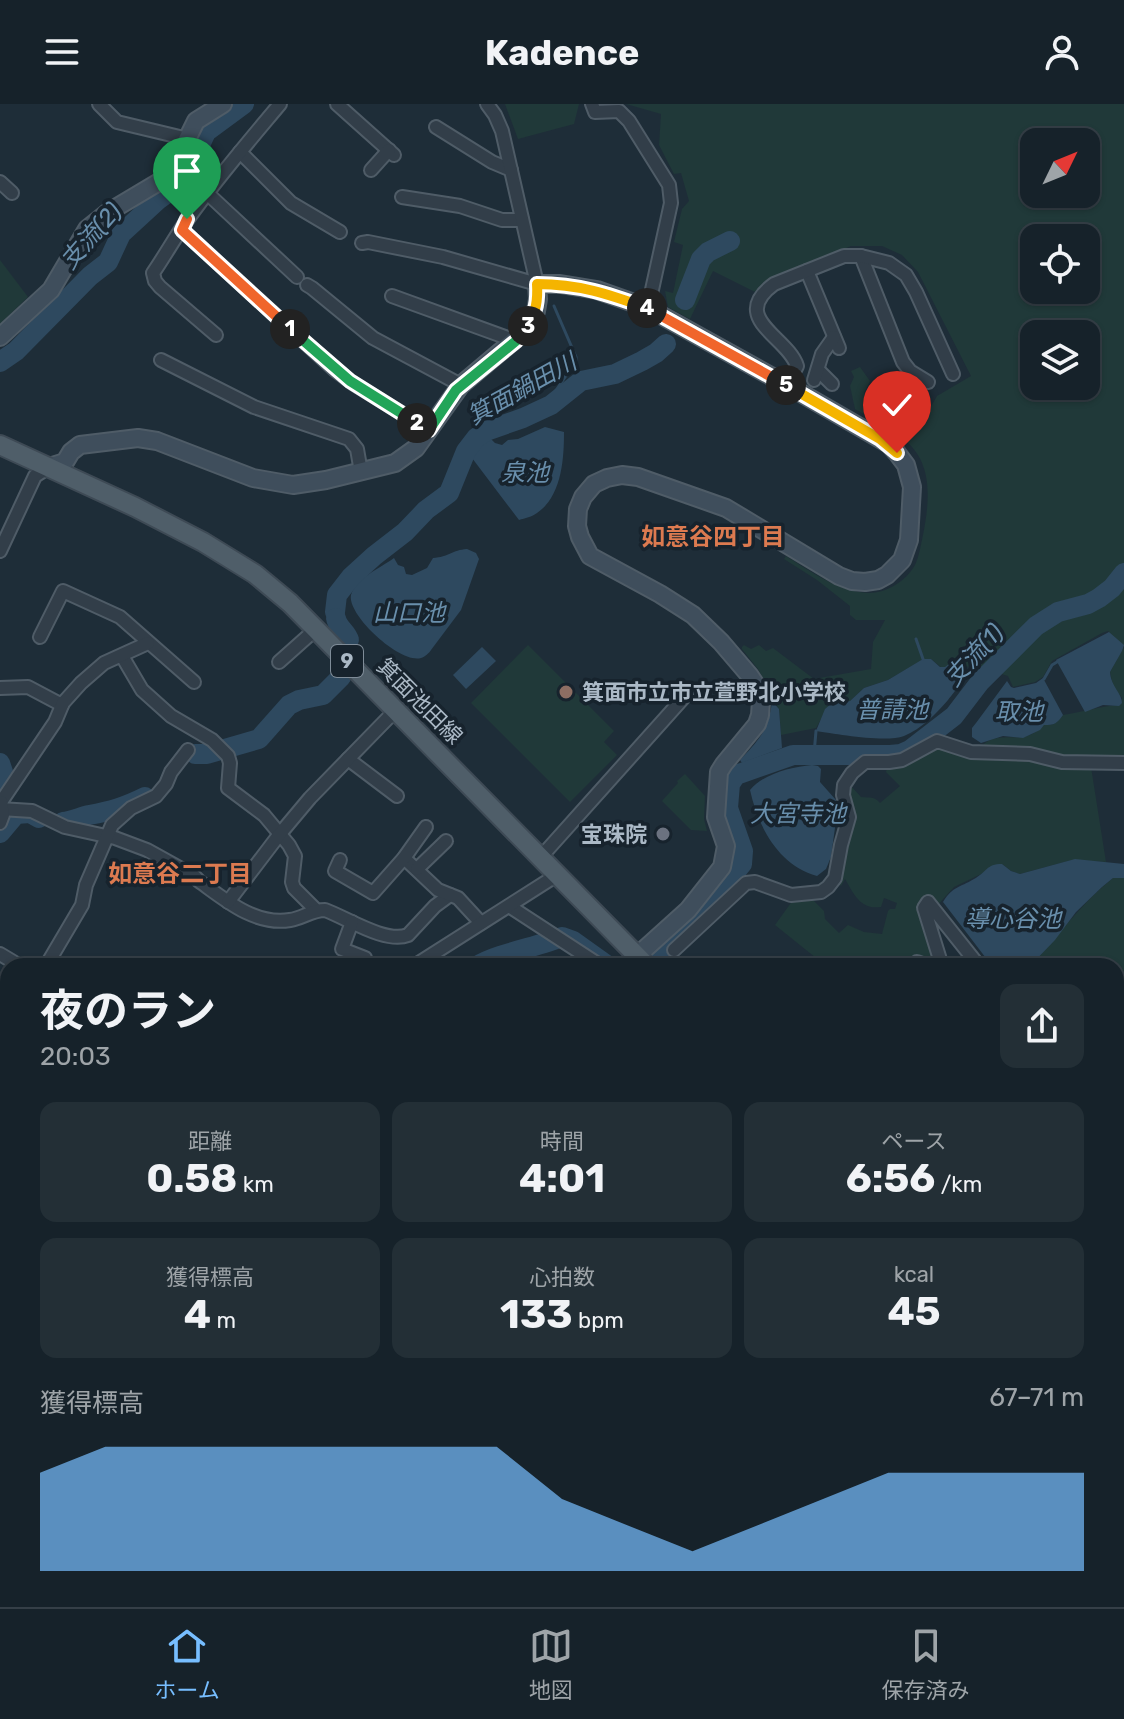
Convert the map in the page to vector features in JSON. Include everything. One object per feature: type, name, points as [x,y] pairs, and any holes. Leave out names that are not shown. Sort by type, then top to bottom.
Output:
[{"type":"main road","name":"箕面池田線","points":[[0,445],[135,507],[203,542],[255,574],[290,603],[639,958]]},
{"type":"street","points":[[99,104],[117,122],[188,139]]},
{"type":"street","points":[[0,337],[51,290],[80,239],[96,221],[169,176],[196,121],[223,104]]},
{"type":"street","points":[[216,335],[155,281],[153,273],[207,193],[280,104]]},
{"type":"street","points":[[337,104],[392,152],[371,170]]},
{"type":"street","points":[[0,551],[35,476],[65,462],[80,445],[138,438],[157,441],[253,478],[293,485],[395,463],[416,448],[461,385],[516,341],[536,311],[537,284],[511,170],[500,126],[487,104]]},
{"type":"street","points":[[592,104],[595,112],[619,111],[629,121],[669,185],[671,203],[648,308]]},
{"type":"street","points":[[436,127],[492,162],[511,170]]},
{"type":"street","points":[[240,152],[291,203],[340,232]]},
{"type":"street","points":[[207,193],[302,281],[373,338],[461,385]]},
{"type":"street","points":[[402,197],[460,206],[502,220],[522,220]]},
{"type":"street","points":[[182,230],[335,370],[429,430]]},
{"type":"street","points":[[362,243],[443,257],[537,284],[597,290],[648,308],[889,444],[906,465],[913,496],[909,540],[902,560],[892,571],[883,578],[871,581],[847,580],[726,508],[638,477],[622,475],[607,478],[594,484],[581,501],[577,530],[590,556],[660,594],[706,626],[744,669],[760,694],[757,724],[719,772],[716,817],[726,846],[722,867],[674,950]]},
{"type":"street","points":[[787,385],[797,366],[794,359],[762,327],[756,312],[758,303],[774,284],[844,256],[861,256],[889,263],[906,275],[953,374]]},
{"type":"street","points":[[861,256],[903,362],[910,371],[928,382]]},
{"type":"street","points":[[807,271],[836,343],[816,375],[832,384]]},
{"type":"street","points":[[392,296],[516,341]]},
{"type":"street","points":[[161,360],[254,407],[349,439],[357,449],[361,472]]},
{"type":"street","points":[[40,637],[63,591],[120,617],[194,682]]},
{"type":"street","points":[[279,662],[316,629]]},
{"type":"street","points":[[0,823],[3,818],[1,805],[55,722],[62,705],[104,663],[148,643]]},
{"type":"street","points":[[122,656],[142,690],[171,716],[212,740],[228,756],[228,788],[264,815],[289,845],[295,856],[294,888],[316,910]]},
{"type":"street","points":[[0,688],[25,686],[62,705]]},
{"type":"street","points":[[540,858],[686,695]]},
{"type":"street","points":[[228,902],[310,798],[396,712]]},
{"type":"street","points":[[646,958],[695,917],[746,883],[755,882],[791,895],[821,892],[828,887],[835,878],[849,817],[843,795],[844,785],[865,762],[902,760],[937,741],[971,752],[1030,754],[1062,762],[1124,763]]},
{"type":"street","points":[[51,958],[82,905],[86,885],[112,825],[131,808],[156,796],[188,750]]},
{"type":"street","points":[[348,759],[397,796]]},
{"type":"street","points":[[1,805],[32,811],[65,827],[106,835],[147,850],[194,876],[239,909],[260,917],[292,920],[316,910],[325,910],[386,935],[405,936],[450,895]]},
{"type":"street","points":[[340,860],[335,871],[373,893],[426,827]]},
{"type":"street","points":[[417,869],[446,841]]},
{"type":"street","points":[[404,858],[438,890],[458,898],[481,923]]},
{"type":"street","points":[[426,958],[557,875]]},
{"type":"street","points":[[940,958],[924,908],[928,902],[973,958]]},
{"type":"street","points":[[509,906],[589,958]]},
{"type":"street","points":[[352,922],[342,949],[365,958]]},
{"type":"green space","points":[[505,104],[579,104],[574,124],[518,139]]},
{"type":"green space","points":[[626,104],[1124,104],[1124,646],[1108,631],[1102,633],[1052,661],[1043,677],[1035,682],[1013,687],[1008,676],[1000,673],[967,666],[942,668],[931,659],[924,659],[888,680],[864,688],[850,701],[829,705],[816,728],[781,735],[779,709],[772,701],[758,669],[742,647],[751,649],[759,645],[766,651],[773,648],[814,679],[871,669],[873,642],[885,620],[856,620],[850,615],[850,606],[784,559],[786,556],[847,589],[869,593],[883,591],[911,571],[918,558],[923,535],[928,498],[922,462],[902,438],[855,409],[850,386],[854,377],[851,371],[860,367],[870,381],[864,393],[919,427],[937,396],[971,376],[918,272],[902,255],[882,246],[851,246],[768,281],[755,292],[713,271],[690,319],[668,307],[665,291],[673,293],[683,245],[674,242],[682,209],[689,201],[681,173],[674,174],[659,145],[661,114]]},
{"type":"green space","points":[[0,260],[28,297],[0,324]]},
{"type":"green space","points":[[528,645],[614,731],[604,742],[617,755],[570,802],[471,703]]},
{"type":"green space","points":[[1124,647],[1124,760],[980,749],[993,739],[1028,736],[1044,725],[1055,723],[1063,715],[1120,705],[1122,698],[1113,686],[1110,672]]},
{"type":"green space","points":[[937,748],[970,759],[1029,761],[1063,770],[1091,767],[1106,862],[1072,860],[1020,874],[1002,864],[954,887],[936,907],[931,901],[939,958],[816,958],[775,925],[793,900],[812,899],[839,933],[848,925],[864,932],[882,934],[888,911],[895,909],[897,903],[884,898],[881,907],[868,906],[858,900],[845,879],[841,886],[837,883],[850,785],[861,797],[874,798],[880,803],[900,786],[886,772],[887,768]]},
{"type":"green space","points":[[685,774],[705,796],[707,831],[691,830],[662,801]]},
{"type":"green space","points":[[1113,878],[1124,878],[1124,958],[1037,958],[1080,909]]},
{"type":"water","name":"泉池","points":[[545,427],[564,432],[557,487],[545,506],[519,520],[472,458],[489,437],[502,445]]},
{"type":"water","name":"山口池","points":[[467,549],[476,553],[479,559],[461,610],[424,657],[412,658],[401,654],[377,636],[357,614],[352,604],[354,589],[364,578],[394,558],[398,565],[404,567],[406,574],[412,575],[427,568],[433,558]]},
{"type":"water","points":[[1109,632],[1124,645],[1110,672],[1122,703],[1119,706],[1103,705],[1085,712],[1056,660]]},
{"type":"water","points":[[482,647],[496,661],[466,689],[453,675]]},
{"type":"water","name":"普請池","points":[[923,659],[931,659],[940,667],[949,664],[960,667],[961,676],[959,685],[948,700],[916,729],[904,736],[885,739],[816,731],[825,709],[832,703],[850,701],[864,688],[888,680]]},
{"type":"water","name":"取池","points":[[1043,678],[1063,715],[1057,722],[1044,725],[1023,738],[1003,736],[981,743],[972,737],[972,728],[1007,681],[1014,688],[1036,683]]},
{"type":"water","points":[[772,701],[779,709],[782,748],[742,763],[740,760],[766,727]]},
{"type":"water","name":"大宮寺池","points":[[812,765],[821,769],[820,782],[836,800],[837,813],[831,857],[826,869],[817,876],[792,864],[772,843],[758,818],[750,790],[778,772]]},
{"type":"water","name":"導心谷池","points":[[1075,859],[1124,864],[1124,878],[1113,878],[1102,887],[1076,912],[1038,958],[986,958],[943,902],[953,890],[993,865],[1002,864],[1020,874]]},
{"type":"waterway","name":"支流(2)","points":[[0,362],[16,351],[90,276],[108,262],[121,234],[183,182],[206,132],[244,104]]},
{"type":"waterway","name":"箕面鍋田川","points":[[685,300],[701,259],[730,241]]},
{"type":"waterway","points":[[544,408],[576,361],[554,306]]},
{"type":"waterway","name":"箕面鍋田川","points":[[335,612],[337,595],[351,577],[449,493],[466,451],[476,438],[551,405],[581,381],[615,374],[642,361],[666,344]]},
{"type":"waterway","name":"支流(1)","points":[[658,951],[704,910],[742,864],[743,851],[728,808],[730,784],[736,775],[793,755],[890,755],[910,750],[954,716],[980,682],[1036,626],[1058,612],[1099,598],[1124,573]]},
{"type":"waterway","name":"箕面鍋田川","points":[[336,618],[349,640]]},
{"type":"waterway","points":[[916,639],[923,659]]},
{"type":"waterway","points":[[1044,679],[1057,662]]},
{"type":"waterway","name":"箕面鍋田川","points":[[195,754],[207,754],[259,739],[289,705],[323,695],[341,677]]},
{"type":"waterway","points":[[814,754],[816,731]]},
{"type":"waterway","name":"支流(2)","points":[[0,763],[3,772],[1,793]]},
{"type":"waterway","name":"箕面鍋田川","points":[[63,822],[118,808],[145,797]]},
{"type":"waterway","name":"箕面鍋田川","points":[[0,833],[16,814],[30,813],[39,818]]},
{"type":"waterway","name":"支流(1)","points":[[494,958],[562,937],[597,958]]},
{"type":"place","name":"箕面市立市立萱野北小学校","points":[[566,692]]},
{"type":"place","name":"宝珠院","points":[[663,834]]},
{"type":"district","name":"如意谷四丁目","points":[[713,537]]},
{"type":"district","name":"如意谷二丁目","points":[[180,874]]},
{"type":"route","points":[[187,219],[182,230],[335,370],[429,430],[456,390],[525,331],[536,311],[537,284],[560,284],[597,290],[648,308],[843,417],[889,444],[897,453]]}]
